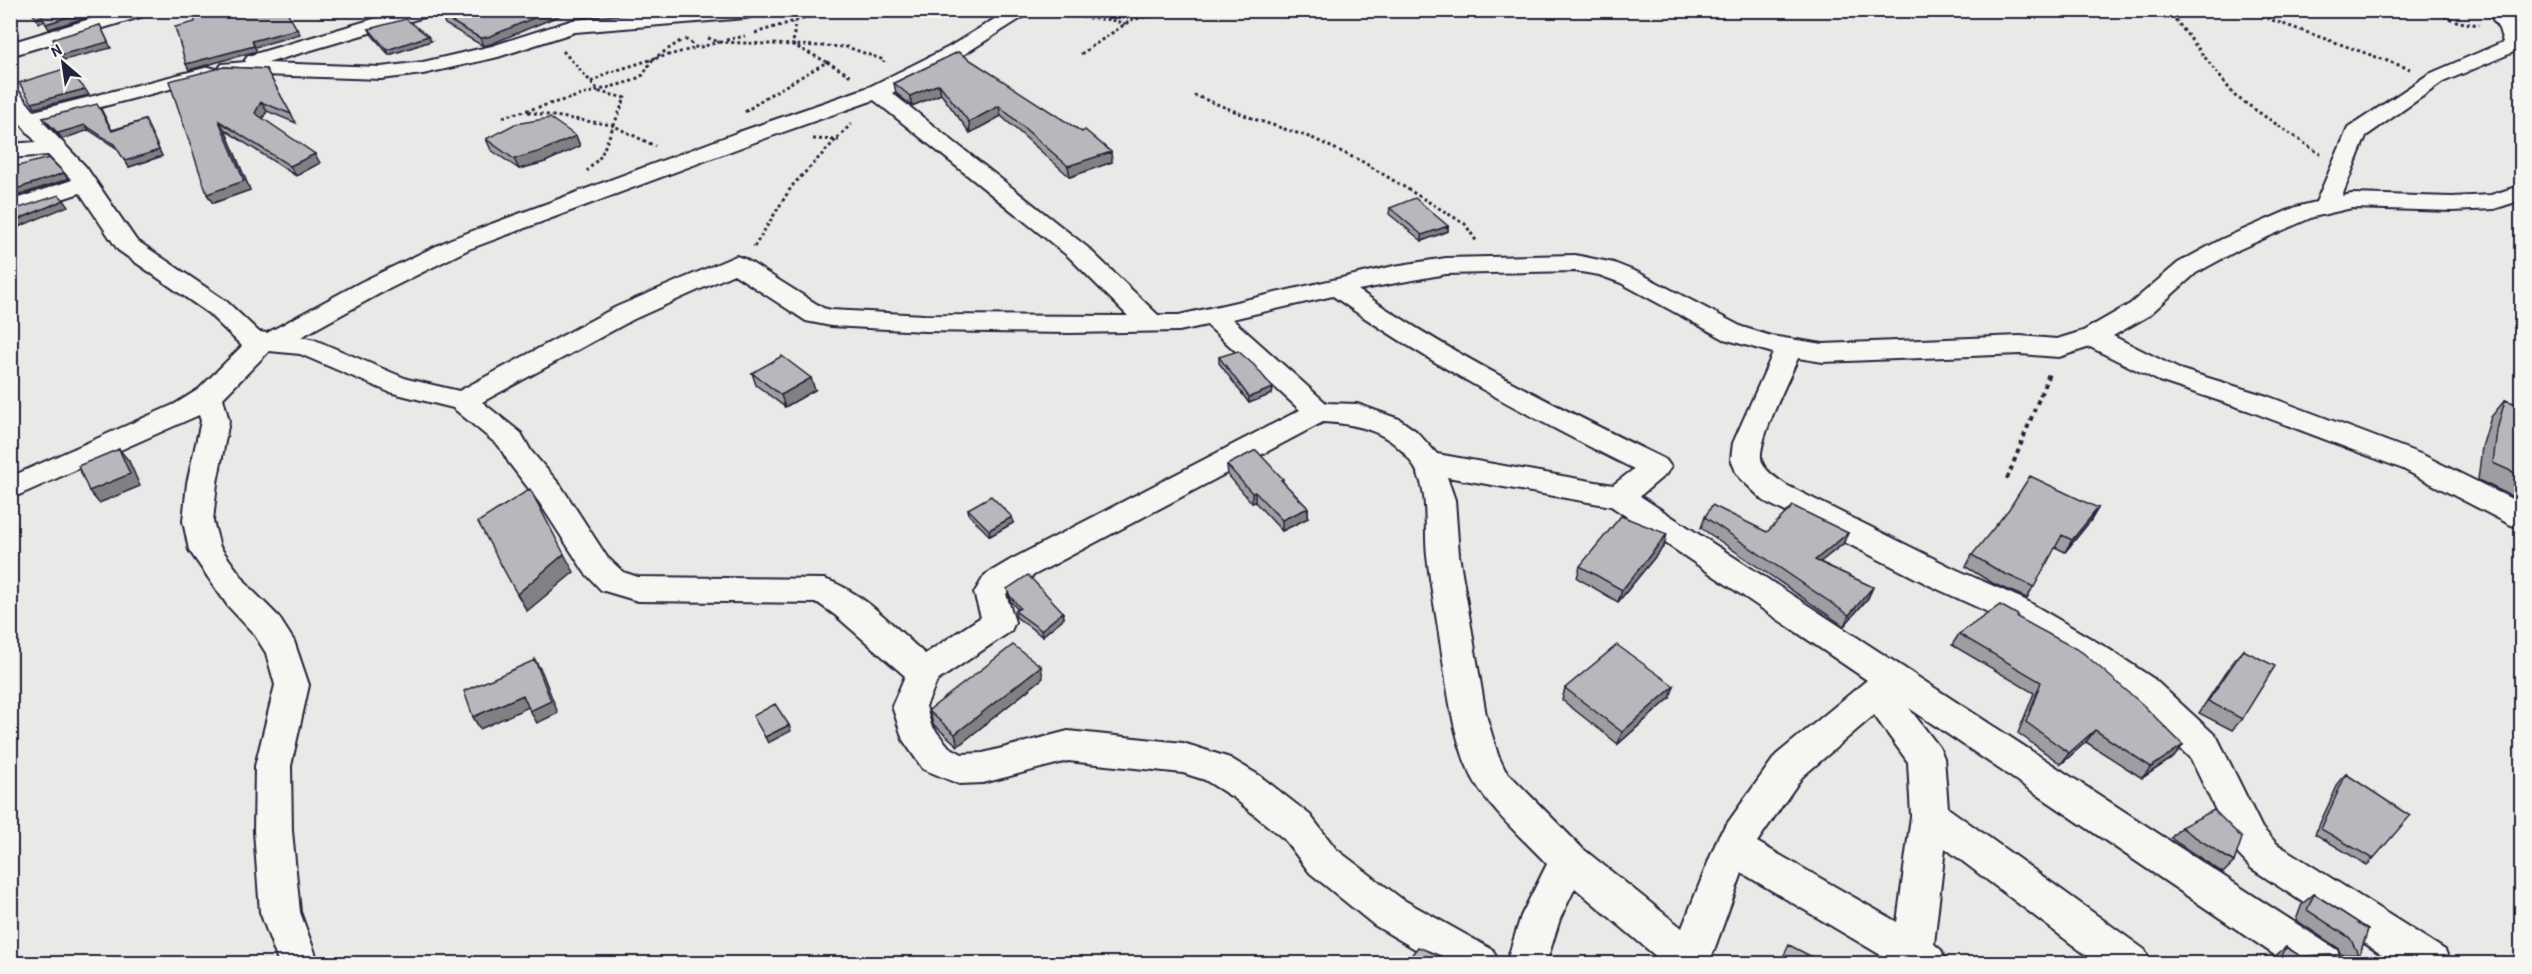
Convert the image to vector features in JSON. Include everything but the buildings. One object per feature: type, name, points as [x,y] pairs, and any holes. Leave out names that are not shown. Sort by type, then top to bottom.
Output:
[{"type":"street","points":[[10,50],[142,10]]},
{"type":"street","points":[[28,119],[229,68],[427,10]]},
{"type":"street","points":[[2326,207],[2356,133],[2436,78],[2514,45],[2509,29],[2498,10]]},
{"type":"street","points":[[10,489],[185,411],[209,396],[268,342],[460,244],[747,137],[877,92],[957,51],[1023,11]]},
{"type":"street","points":[[229,68],[402,72],[498,51],[573,26],[746,12]]},
{"type":"street","points":[[877,92],[1078,252],[1152,324]]},
{"type":"street","points":[[10,96],[85,183],[126,245],[217,307],[251,340],[305,346],[399,386],[462,400],[511,440],[519,456],[550,494],[596,565],[612,581],[638,589],[824,591],[847,606],[924,672]]},
{"type":"street","points":[[10,151],[54,148]]},
{"type":"street","points":[[10,209],[85,183]]},
{"type":"street","points":[[462,400],[624,313],[736,264],[815,315],[831,318],[924,323],[1070,325],[1179,323],[1337,287],[1436,268],[1492,264],[1575,263],[1605,267],[1733,333],[1789,348],[1823,353],[2020,345],[2059,348],[2092,337],[2139,310],[2187,268],[2231,244],[2305,212],[2352,201],[2452,204],[2494,202],[2522,192]]},
{"type":"street","points":[[1337,287],[1389,325],[1466,370],[1656,467],[1619,497]]},
{"type":"street","points":[[1213,316],[1319,412]]},
{"type":"street","points":[[2092,337],[2169,375],[2257,403],[2413,462],[2522,517]]},
{"type":"street","points":[[1789,348],[1748,443],[1746,459],[1751,472],[1756,477],[1775,493],[1856,535],[2013,609],[2095,657],[2142,689],[2204,748],[2249,840],[2264,856],[2431,963]]},
{"type":"street","points":[[209,396],[215,421],[202,483],[198,521],[205,550],[239,597],[266,625],[282,650],[292,685],[273,766],[273,831],[280,912],[299,963]]},
{"type":"street","points":[[1479,963],[1388,912],[1323,861],[1297,827],[1247,787],[1217,769],[1183,758],[1068,746],[983,768],[959,769],[936,758],[915,730],[909,706],[924,672],[999,622],[990,593],[996,584],[1023,567],[1319,412],[1357,414],[1389,426],[1406,438],[1428,464],[1440,500],[1443,555],[1469,715],[1480,755],[1492,781],[1569,860],[1689,961],[1732,847],[1788,766],[1885,686]]},
{"type":"street","points":[[1428,464],[1619,497],[1885,686],[2323,963]]},
{"type":"street","points":[[1732,847],[1920,958],[1930,816],[1926,758],[1885,686]]},
{"type":"street","points":[[1930,816],[2131,963]]},
{"type":"street","points":[[1526,963],[1541,916],[1569,860]]},
{"type":"path","points":[[1081,54],[1125,24],[1153,13],[1192,10]]},
{"type":"path","points":[[2168,10],[2235,96],[2341,168]]},
{"type":"path","points":[[2244,10],[2436,78]]},
{"type":"path","points":[[1023,11],[1111,20],[1125,24]]},
{"type":"path","points":[[746,12],[817,12]]},
{"type":"path","points":[[736,264],[747,258],[792,186],[839,140],[877,92],[885,75],[884,60],[847,47],[719,42],[795,22],[817,12]]},
{"type":"path","points":[[503,117],[600,92],[644,75],[653,59],[697,32],[714,14]]},
{"type":"path","points":[[793,45],[795,22]]},
{"type":"path","points":[[738,117],[766,97],[827,62],[793,45]]},
{"type":"path","points":[[591,82],[608,73],[697,48]]},
{"type":"path","points":[[563,51],[600,92],[625,98],[601,156],[586,172]]},
{"type":"path","points":[[1194,95],[1257,120],[1312,138],[1363,162],[1465,224],[1492,264]]},
{"type":"path","points":[[524,111],[612,125],[655,146]]},
{"type":"path","points":[[2007,479],[2059,348]]}]
